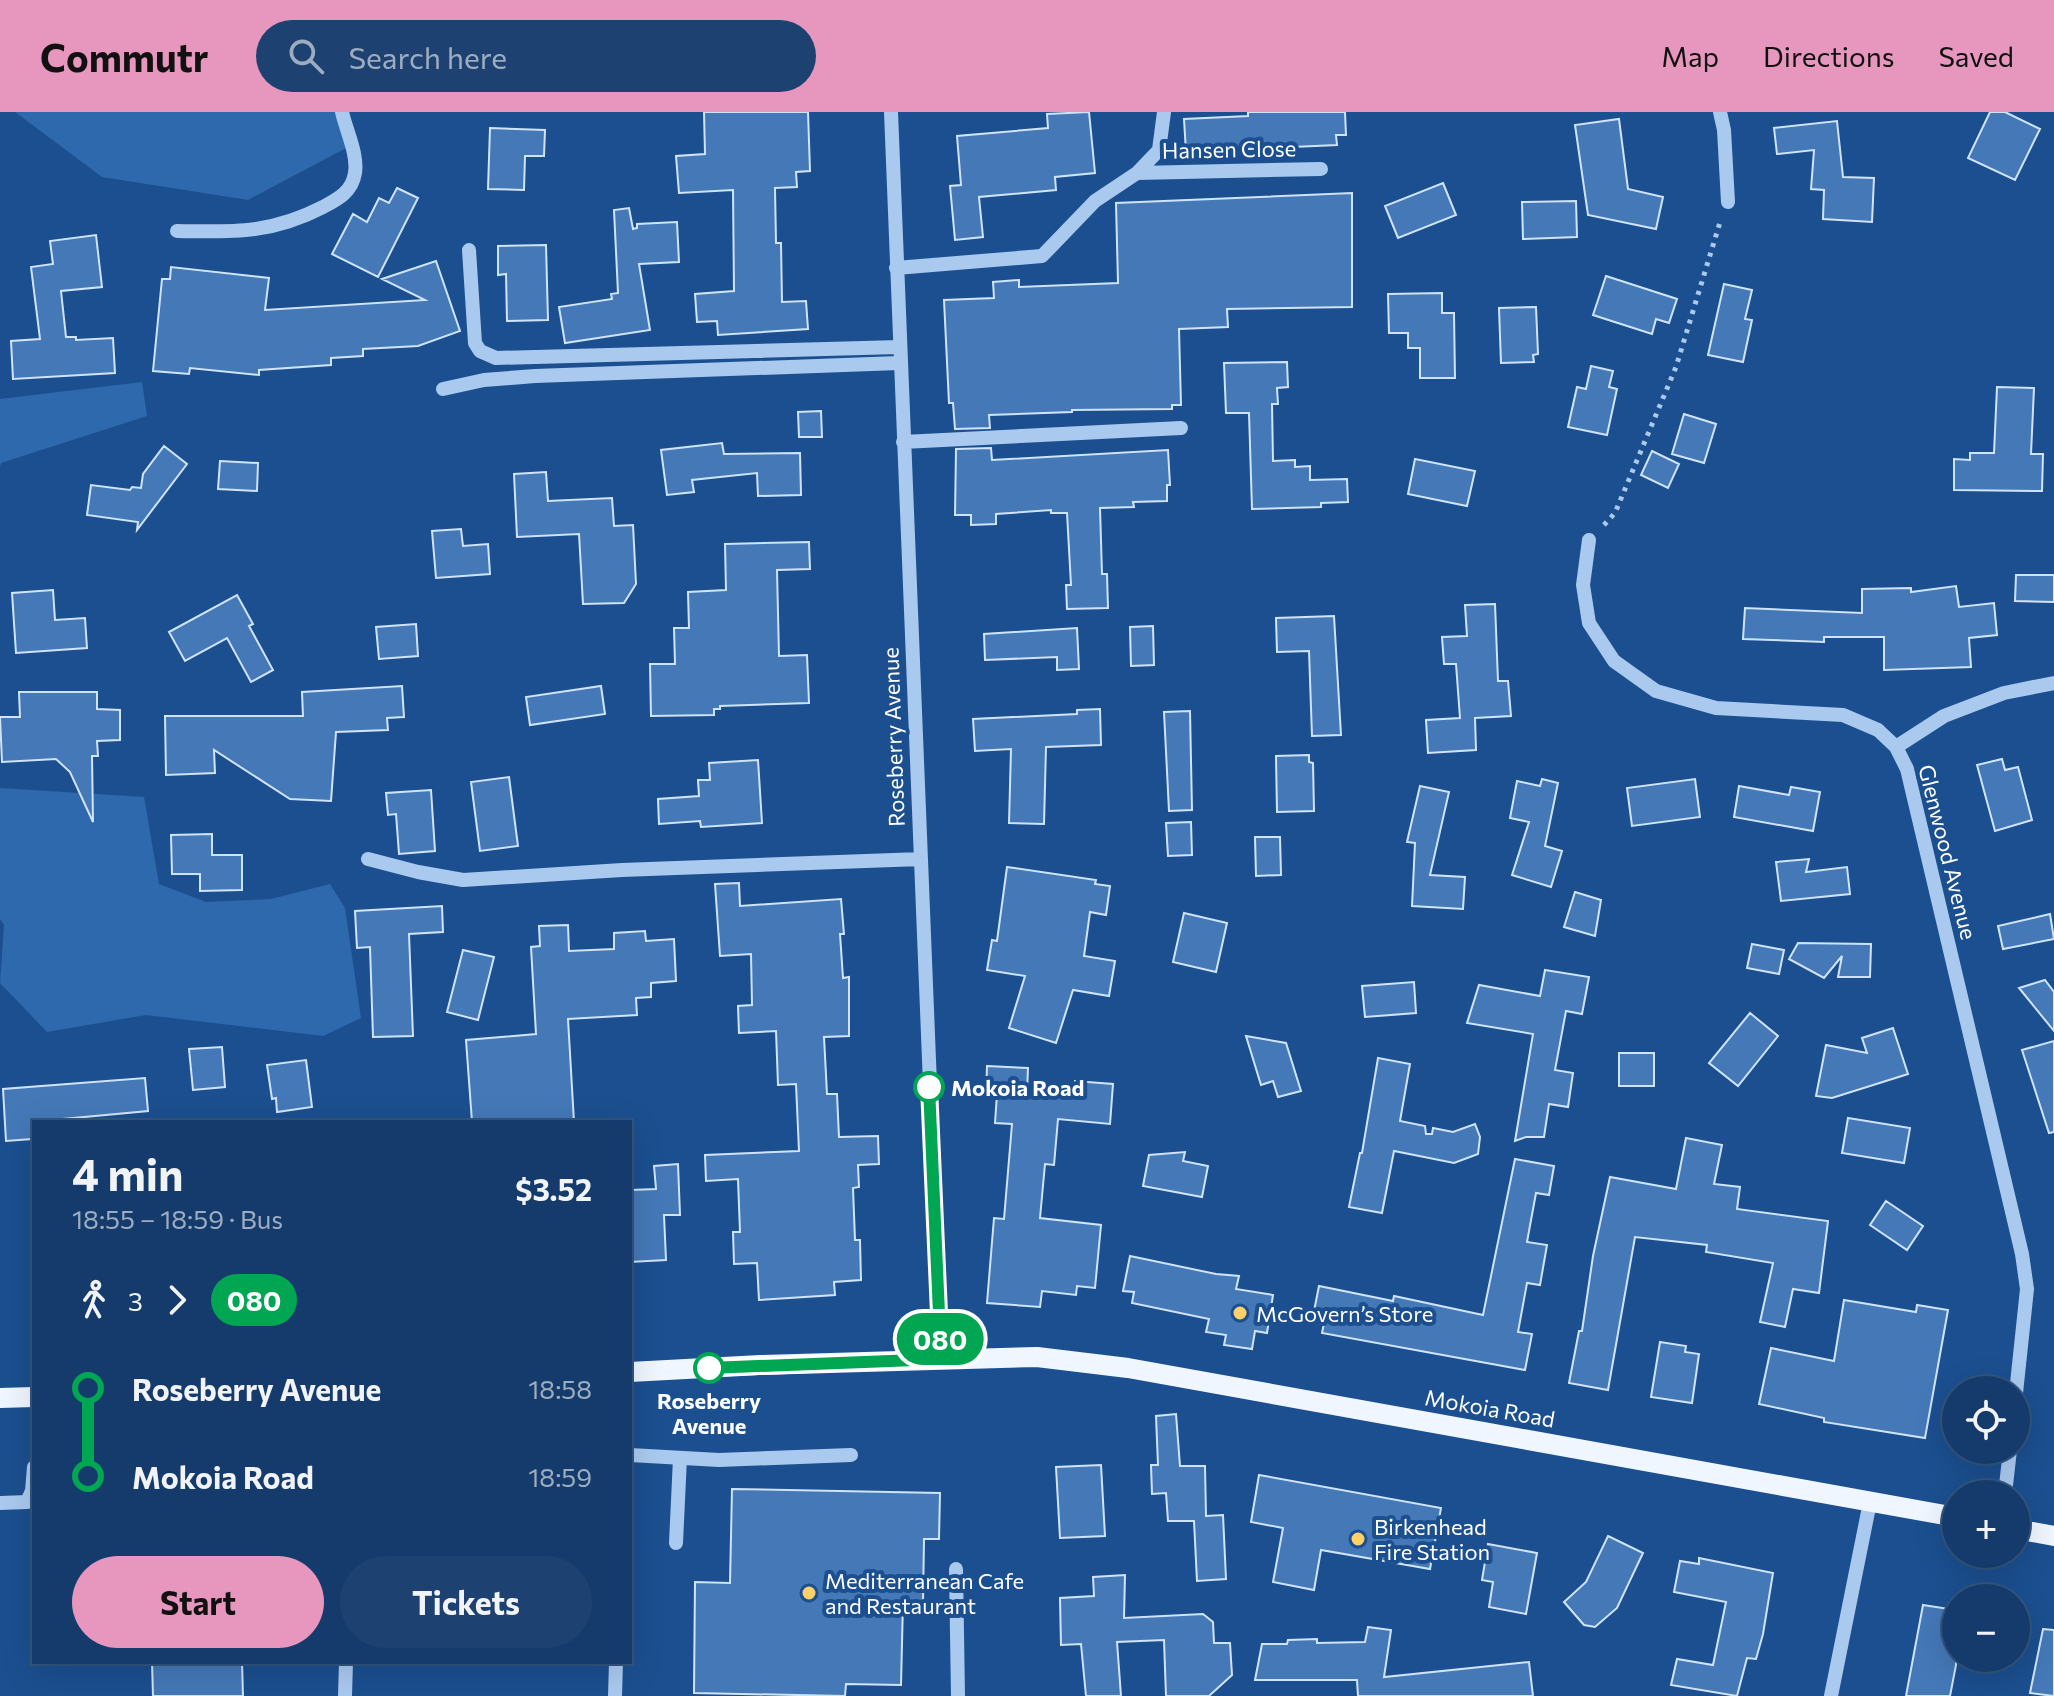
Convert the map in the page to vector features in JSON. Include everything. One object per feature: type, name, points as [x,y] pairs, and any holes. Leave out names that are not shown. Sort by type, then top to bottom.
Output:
[{"type":"main road","name":"Mokoia Road","points":[[632,1372],[1037,1357],[1128,1368],[1942,1515]]},
{"type":"main road","points":[[0,1398],[32,1397]]},
{"type":"main road","points":[[2030,1532],[2054,1536]]},
{"type":"street","points":[[177,231],[263,230],[297,221],[338,201],[352,183],[355,166],[342,112]]},
{"type":"street","name":"Roseberry Avenue","points":[[891,112],[941,1359]]},
{"type":"street","name":"Hansen Close","points":[[896,268],[1042,256],[1095,201],[1137,173],[1159,150],[1164,112]]},
{"type":"street","points":[[1720,112],[1728,202]]},
{"type":"street","name":"Hansen Close","points":[[1137,173],[1321,169]]},
{"type":"street","points":[[469,250],[475,343],[480,351],[496,358],[899,347]]},
{"type":"street","points":[[443,389],[484,380],[535,376],[899,363]]},
{"type":"street","points":[[903,442],[1181,428]]},
{"type":"street","name":"Glenwood Avenue","points":[[1589,540],[1583,585],[1589,623],[1614,661],[1656,691],[1716,708],[1843,715],[1878,730],[1896,747],[1907,769],[2022,1254],[2027,1289],[2018,1376]]},
{"type":"street","points":[[1896,747],[1944,716],[2004,693],[2054,683]]},
{"type":"street","points":[[368,859],[463,880],[622,870],[921,859]]},
{"type":"street","points":[[632,1455],[719,1460],[851,1455]]},
{"type":"street","points":[[676,1543],[680,1458]]},
{"type":"street","points":[[0,1503],[27,1502],[32,1495]]},
{"type":"street","points":[[1831,1696],[1870,1502]]},
{"type":"street","points":[[956,1569],[958,1696]]},
{"type":"street","points":[[345,1696],[346,1664]]},
{"type":"street","points":[[615,1696],[616,1664]]},
{"type":"path","points":[[1589,540],[1615,513],[1664,397],[1728,202]]},
{"type":"shaded area","points":[[15,112],[337,112],[350,146],[248,200],[102,177]]},
{"type":"shaded area","points":[[142,382],[147,416],[1,463],[0,467],[0,399]]},
{"type":"shaded area","points":[[0,788],[144,797],[159,884],[206,902],[271,899],[330,884],[345,908],[361,1018],[323,1036],[146,1015],[47,1032],[0,983],[4,925],[0,919]]},
{"type":"building","points":[[704,112],[808,112],[810,171],[796,172],[797,187],[775,188],[776,243],[781,243],[782,302],[806,301],[808,329],[718,335],[717,321],[697,322],[695,294],[734,291],[733,190],[679,193],[676,156],[705,154]]},
{"type":"building","points":[[1089,112],[1095,173],[1055,177],[1056,190],[979,197],[983,237],[955,240],[950,186],[961,185],[957,136],[1048,128],[1047,114]]},
{"type":"building","points":[[1248,112],[1345,112],[1346,135],[1336,135],[1337,145],[1186,152],[1184,119],[1248,116]]},
{"type":"building","points":[[1990,112],[2005,112],[2040,129],[2015,180],[1968,158]]},
{"type":"building","points":[[1619,119],[1628,189],[1663,197],[1656,229],[1588,215],[1575,125]]},
{"type":"building","points":[[1837,121],[1843,177],[1874,178],[1872,222],[1823,219],[1824,190],[1811,189],[1814,150],[1777,154],[1774,128]]},
{"type":"building","points":[[490,128],[545,130],[544,156],[525,156],[524,190],[488,189]]},
{"type":"building","points":[[1443,183],[1456,215],[1398,238],[1385,206]]},
{"type":"building","points":[[397,188],[418,198],[378,277],[332,254],[353,214],[367,222],[379,198],[389,203]]},
{"type":"building","points":[[1352,193],[1352,307],[1227,309],[1228,327],[1179,329],[1181,405],[1172,405],[1172,409],[989,415],[990,428],[955,429],[953,403],[949,403],[944,300],[994,298],[993,282],[1019,280],[1019,287],[1118,283],[1116,203]]},
{"type":"building","points":[[1576,201],[1577,237],[1523,239],[1522,202]]},
{"type":"building","points":[[629,208],[633,229],[637,228],[637,224],[677,222],[679,262],[639,264],[650,330],[565,343],[559,307],[612,299],[611,294],[618,293],[614,210]]},
{"type":"building","points":[[96,235],[102,287],[61,291],[66,337],[76,337],[76,340],[113,338],[115,373],[13,379],[11,341],[40,339],[31,267],[53,264],[50,241]]},
{"type":"building","points":[[546,245],[548,320],[507,321],[506,274],[498,275],[498,246]]},
{"type":"building","points":[[436,261],[460,331],[418,346],[363,349],[363,356],[331,358],[331,365],[259,370],[259,375],[190,368],[189,374],[153,371],[162,279],[170,279],[171,267],[269,278],[265,310],[425,300],[382,279]]},
{"type":"building","points":[[1606,276],[1677,299],[1669,323],[1656,319],[1652,334],[1593,315]]},
{"type":"building","points":[[1724,284],[1752,290],[1745,319],[1752,320],[1743,362],[1708,355]]},
{"type":"building","points":[[1442,293],[1442,313],[1454,313],[1455,378],[1420,378],[1420,348],[1408,348],[1408,333],[1389,333],[1388,294]]},
{"type":"building","points":[[1536,307],[1538,354],[1533,355],[1534,362],[1501,363],[1499,308]]},
{"type":"building","points":[[1287,362],[1288,387],[1277,388],[1278,404],[1272,404],[1273,461],[1295,460],[1295,467],[1310,466],[1310,480],[1347,479],[1348,502],[1321,503],[1321,507],[1252,509],[1249,413],[1226,413],[1224,363]]},
{"type":"building","points":[[1591,366],[1613,371],[1609,387],[1617,389],[1607,435],[1568,427],[1577,387],[1586,389]]},
{"type":"building","points":[[1997,387],[2034,388],[2031,454],[2043,454],[2042,491],[1954,490],[1954,459],[1970,460],[1970,453],[1994,453]]},
{"type":"building","points":[[821,411],[822,437],[799,437],[798,412]]},
{"type":"building","points":[[1684,414],[1716,424],[1704,463],[1672,454]]},
{"type":"building","points":[[722,443],[724,454],[800,453],[801,495],[758,496],[757,473],[692,480],[694,492],[667,495],[661,450]]},
{"type":"building","points":[[164,446],[187,464],[137,530],[138,522],[87,515],[91,485],[130,490],[132,487],[141,488],[143,474]]},
{"type":"building","points":[[991,448],[992,460],[1168,450],[1170,485],[1167,485],[1167,501],[1133,502],[1134,507],[1100,508],[1102,574],[1107,574],[1108,608],[1067,609],[1066,585],[1071,585],[1067,513],[1051,513],[1051,510],[996,514],[996,524],[971,525],[971,515],[955,515],[956,449]]},
{"type":"building","points":[[1652,451],[1679,464],[1668,488],[1641,475]]},
{"type":"building","points":[[1415,459],[1475,471],[1467,506],[1408,494]]},
{"type":"building","points":[[220,461],[258,463],[257,491],[218,489]]},
{"type":"building","points":[[546,472],[548,501],[612,498],[614,526],[633,525],[636,584],[624,603],[583,604],[579,534],[517,537],[514,474]]},
{"type":"building","points":[[461,529],[463,546],[488,544],[490,574],[436,578],[432,531]]},
{"type":"building","points":[[809,542],[810,569],[777,570],[779,656],[807,655],[809,703],[720,706],[720,709],[714,709],[714,715],[651,716],[650,664],[675,664],[674,628],[689,628],[688,592],[726,590],[725,544]]},
{"type":"building","points":[[2016,575],[2054,575],[2054,602],[2015,601]]},
{"type":"building","points":[[1956,586],[1959,607],[1994,603],[1997,635],[1969,638],[1971,667],[1884,670],[1884,637],[1824,637],[1824,642],[1743,639],[1745,608],[1862,613],[1862,589],[1911,588],[1911,592]]},
{"type":"building","points":[[53,590],[55,620],[85,618],[87,648],[16,653],[12,593]]},
{"type":"building","points":[[237,595],[253,624],[249,626],[273,670],[251,682],[227,638],[185,661],[169,632]]},
{"type":"building","points":[[1495,604],[1498,681],[1508,681],[1511,716],[1475,718],[1476,750],[1428,753],[1426,720],[1460,718],[1456,664],[1444,664],[1442,637],[1467,636],[1465,605]]},
{"type":"building","points":[[1334,616],[1341,735],[1312,736],[1309,651],[1277,652],[1276,618]]},
{"type":"building","points":[[416,624],[418,656],[379,659],[376,627]]},
{"type":"building","points":[[1153,626],[1154,665],[1131,666],[1130,627]]},
{"type":"building","points":[[1077,628],[1079,669],[1057,670],[1057,657],[985,660],[984,634]]},
{"type":"building","points":[[402,686],[404,717],[387,718],[388,730],[336,732],[331,801],[290,799],[214,750],[215,773],[166,775],[165,716],[303,716],[302,692]]},
{"type":"building","points":[[601,686],[605,714],[530,725],[526,697]]},
{"type":"building","points":[[19,692],[97,692],[97,709],[120,710],[120,740],[97,741],[98,756],[92,756],[93,822],[70,772],[56,759],[2,762],[0,717],[20,717]]},
{"type":"building","points":[[1100,709],[1101,745],[1046,747],[1044,824],[1009,823],[1011,749],[975,751],[973,719],[1077,714],[1077,710]]},
{"type":"building","points":[[1190,711],[1192,810],[1169,811],[1164,712]]},
{"type":"building","points":[[1309,755],[1309,762],[1313,763],[1314,811],[1277,812],[1276,756]]},
{"type":"building","points":[[2002,759],[2005,770],[2018,767],[2032,820],[1995,831],[1977,765]]},
{"type":"building","points":[[758,760],[762,823],[701,827],[700,821],[659,824],[658,799],[699,796],[698,780],[710,780],[709,763]]},
{"type":"building","points":[[509,777],[518,846],[480,851],[471,782]]},
{"type":"building","points":[[1542,779],[1558,783],[1545,846],[1562,851],[1551,887],[1512,875],[1529,822],[1510,818],[1517,781],[1540,786]]},
{"type":"building","points":[[1695,779],[1700,817],[1632,826],[1627,788]]},
{"type":"building","points":[[1420,786],[1449,792],[1430,875],[1465,877],[1463,909],[1412,906],[1415,843],[1407,842]]},
{"type":"building","points":[[1739,786],[1789,795],[1791,787],[1820,792],[1813,831],[1734,817]]},
{"type":"building","points":[[431,790],[435,851],[399,854],[396,814],[388,815],[386,793]]},
{"type":"building","points":[[1191,822],[1192,855],[1168,856],[1166,823]]},
{"type":"building","points":[[212,834],[212,855],[242,855],[242,890],[200,891],[200,874],[172,874],[171,835]]},
{"type":"building","points":[[1255,837],[1280,837],[1281,875],[1256,876]]},
{"type":"building","points":[[1809,859],[1806,872],[1847,867],[1850,894],[1781,901],[1776,862]]},
{"type":"building","points":[[1007,867],[1096,880],[1095,884],[1110,886],[1106,915],[1090,912],[1084,956],[1115,961],[1109,996],[1073,990],[1056,1043],[1009,1028],[1025,976],[987,970],[992,940],[997,941]]},
{"type":"building","points":[[739,883],[740,906],[841,899],[843,978],[849,977],[849,1036],[824,1037],[827,1094],[837,1094],[839,1137],[878,1136],[879,1164],[858,1165],[859,1187],[853,1188],[855,1240],[860,1240],[861,1280],[834,1282],[835,1295],[759,1300],[757,1263],[734,1264],[733,1232],[740,1232],[738,1179],[706,1181],[705,1155],[799,1151],[796,1084],[778,1085],[776,1031],[739,1033],[738,1006],[752,1005],[751,954],[720,956],[715,884]]},
{"type":"building","points":[[1575,892],[1601,900],[1595,936],[1564,927]]},
{"type":"building","points":[[442,906],[443,932],[409,934],[413,1036],[373,1037],[370,947],[357,948],[355,911]]},
{"type":"building","points":[[1184,913],[1227,923],[1216,972],[1173,962]]},
{"type":"building","points":[[2050,914],[2054,939],[2003,949],[1998,926]]},
{"type":"building","points":[[568,925],[569,951],[614,949],[614,933],[645,931],[646,941],[674,939],[676,981],[651,983],[651,997],[636,998],[637,1015],[568,1019],[574,1120],[472,1120],[466,1040],[536,1034],[531,947],[540,946],[539,926]]},
{"type":"building","points":[[1798,943],[1871,944],[1870,977],[1838,977],[1842,956],[1824,978],[1789,959]]},
{"type":"building","points":[[1752,944],[1784,950],[1779,974],[1747,968]]},
{"type":"building","points":[[463,950],[494,957],[478,1020],[447,1012]]},
{"type":"building","points":[[1545,970],[1589,977],[1582,1014],[1566,1011],[1555,1070],[1573,1073],[1568,1107],[1549,1104],[1544,1137],[1526,1137],[1515,1141],[1533,1034],[1467,1023],[1479,985],[1540,996]]},
{"type":"building","points":[[2045,980],[2054,992],[2054,1031],[2019,988]]},
{"type":"building","points":[[1414,982],[1416,1013],[1365,1017],[1362,986]]},
{"type":"building","points":[[1750,1013],[1778,1036],[1738,1086],[1709,1063]]},
{"type":"building","points":[[1893,1028],[1908,1074],[1832,1098],[1816,1096],[1826,1045],[1867,1053],[1862,1038]]},
{"type":"building","points":[[1246,1036],[1286,1043],[1301,1091],[1278,1097],[1273,1081],[1261,1085]]},
{"type":"building","points":[[2054,1041],[2054,1132],[2049,1133],[2022,1050]]},
{"type":"building","points":[[222,1047],[225,1087],[193,1090],[189,1049]]},
{"type":"building","points":[[1619,1053],[1654,1053],[1654,1086],[1619,1086]]},
{"type":"building","points":[[1378,1058],[1410,1064],[1400,1121],[1425,1126],[1426,1134],[1432,1134],[1433,1128],[1453,1132],[1475,1124],[1480,1137],[1478,1154],[1454,1163],[1394,1151],[1382,1213],[1349,1207],[1362,1153]]},
{"type":"building","points":[[306,1060],[312,1107],[277,1112],[267,1065]]},
{"type":"building","points":[[987,1066],[1028,1068],[1027,1093],[1073,1097],[1075,1081],[1113,1084],[1110,1124],[1058,1119],[1054,1165],[1045,1164],[1040,1218],[1101,1225],[1095,1288],[1077,1286],[1076,1295],[1042,1291],[1040,1307],[987,1303],[994,1218],[1004,1219],[1012,1124],[995,1123],[997,1094],[986,1093]]},
{"type":"building","points":[[145,1078],[148,1111],[32,1120],[32,1139],[6,1141],[3,1089]]},
{"type":"building","points":[[1848,1118],[1910,1128],[1904,1163],[1842,1153]]},
{"type":"building","points":[[1686,1138],[1722,1145],[1714,1184],[1740,1187],[1737,1209],[1828,1221],[1819,1293],[1793,1289],[1785,1327],[1760,1322],[1773,1263],[1706,1252],[1707,1245],[1635,1237],[1608,1390],[1569,1383],[1579,1331],[1582,1331],[1593,1256],[1610,1177],[1676,1189]]},
{"type":"building","points":[[1185,1152],[1183,1161],[1208,1166],[1202,1197],[1143,1186],[1149,1155]]},
{"type":"building","points":[[1515,1159],[1554,1166],[1549,1195],[1536,1193],[1527,1242],[1547,1245],[1540,1285],[1527,1283],[1518,1332],[1532,1334],[1525,1370],[1322,1333],[1326,1313],[1314,1311],[1319,1286],[1393,1301],[1394,1296],[1483,1315]]},
{"type":"building","points":[[678,1164],[680,1215],[664,1215],[666,1260],[632,1262],[632,1190],[656,1189],[654,1166]]},
{"type":"building","points":[[1886,1201],[1923,1226],[1907,1250],[1870,1225]]},
{"type":"building","points":[[1130,1256],[1239,1276],[1236,1289],[1273,1295],[1267,1333],[1255,1331],[1252,1349],[1224,1345],[1226,1335],[1206,1332],[1209,1319],[1132,1303],[1134,1292],[1123,1291]]},
{"type":"building","points":[[1844,1300],[1916,1312],[1917,1305],[1948,1310],[1925,1438],[1824,1422],[1824,1418],[1759,1404],[1771,1348],[1834,1361]]},
{"type":"building","points":[[1660,1342],[1686,1346],[1685,1352],[1699,1354],[1692,1403],[1651,1397]]},
{"type":"building","points":[[1176,1414],[1180,1466],[1205,1466],[1206,1516],[1223,1515],[1226,1579],[1197,1581],[1194,1521],[1168,1521],[1166,1493],[1152,1494],[1151,1465],[1158,1465],[1156,1416]]},
{"type":"building","points":[[1101,1465],[1105,1536],[1060,1538],[1056,1467]]},
{"type":"building","name":"Birkenhead Fire Station","points":[[1259,1475],[1441,1508],[1430,1569],[1321,1550],[1314,1590],[1273,1582],[1283,1528],[1251,1522]]},
{"type":"building","name":"Mediterranean Cafe and Restaurant","points":[[732,1489],[940,1493],[939,1539],[924,1539],[923,1603],[903,1602],[901,1685],[846,1684],[845,1696],[694,1693],[695,1582],[730,1583]]},
{"type":"building","points":[[1608,1536],[1643,1553],[1617,1608],[1595,1627],[1584,1625],[1564,1602],[1586,1582]]},
{"type":"building","points":[[1488,1544],[1537,1553],[1526,1614],[1489,1607],[1493,1582],[1482,1580]]},
{"type":"building","points":[[1699,1558],[1773,1573],[1756,1659],[1747,1658],[1737,1696],[1671,1685],[1677,1659],[1713,1665],[1726,1602],[1674,1592],[1680,1561],[1699,1564]]},
{"type":"building","points":[[1125,1575],[1124,1618],[1203,1614],[1213,1622],[1214,1643],[1230,1643],[1232,1675],[1209,1696],[1166,1696],[1164,1640],[1117,1642],[1121,1696],[1086,1696],[1081,1644],[1061,1645],[1060,1598],[1094,1596],[1093,1577]]},
{"type":"building","points":[[1923,1605],[1942,1608],[1942,1672],[1955,1672],[1950,1696],[1906,1696]]},
{"type":"building","points":[[1368,1627],[1391,1630],[1384,1677],[1529,1662],[1533,1696],[1358,1696],[1357,1680],[1255,1680],[1262,1644],[1317,1639],[1317,1643],[1365,1642]]},
{"type":"building","points":[[2043,1629],[2054,1630],[2054,1696],[2030,1693]]},
{"type":"building","points":[[152,1664],[242,1664],[243,1696],[153,1696]]},
{"type":"bus line","name":"080","points":[[709,1368],[941,1359],[929,1087]]},
{"type":"place","name":"Mokoia Road","points":[[929,1087]]},
{"type":"place","name":"McGovern’s Store","points":[[1240,1313]]},
{"type":"place","name":"Roseberry Avenue","points":[[709,1368]]},
{"type":"place","name":"Birkenhead Fire Station","points":[[1358,1539]]},
{"type":"place","name":"Mediterranean Cafe and Restaurant","points":[[809,1593]]}]
